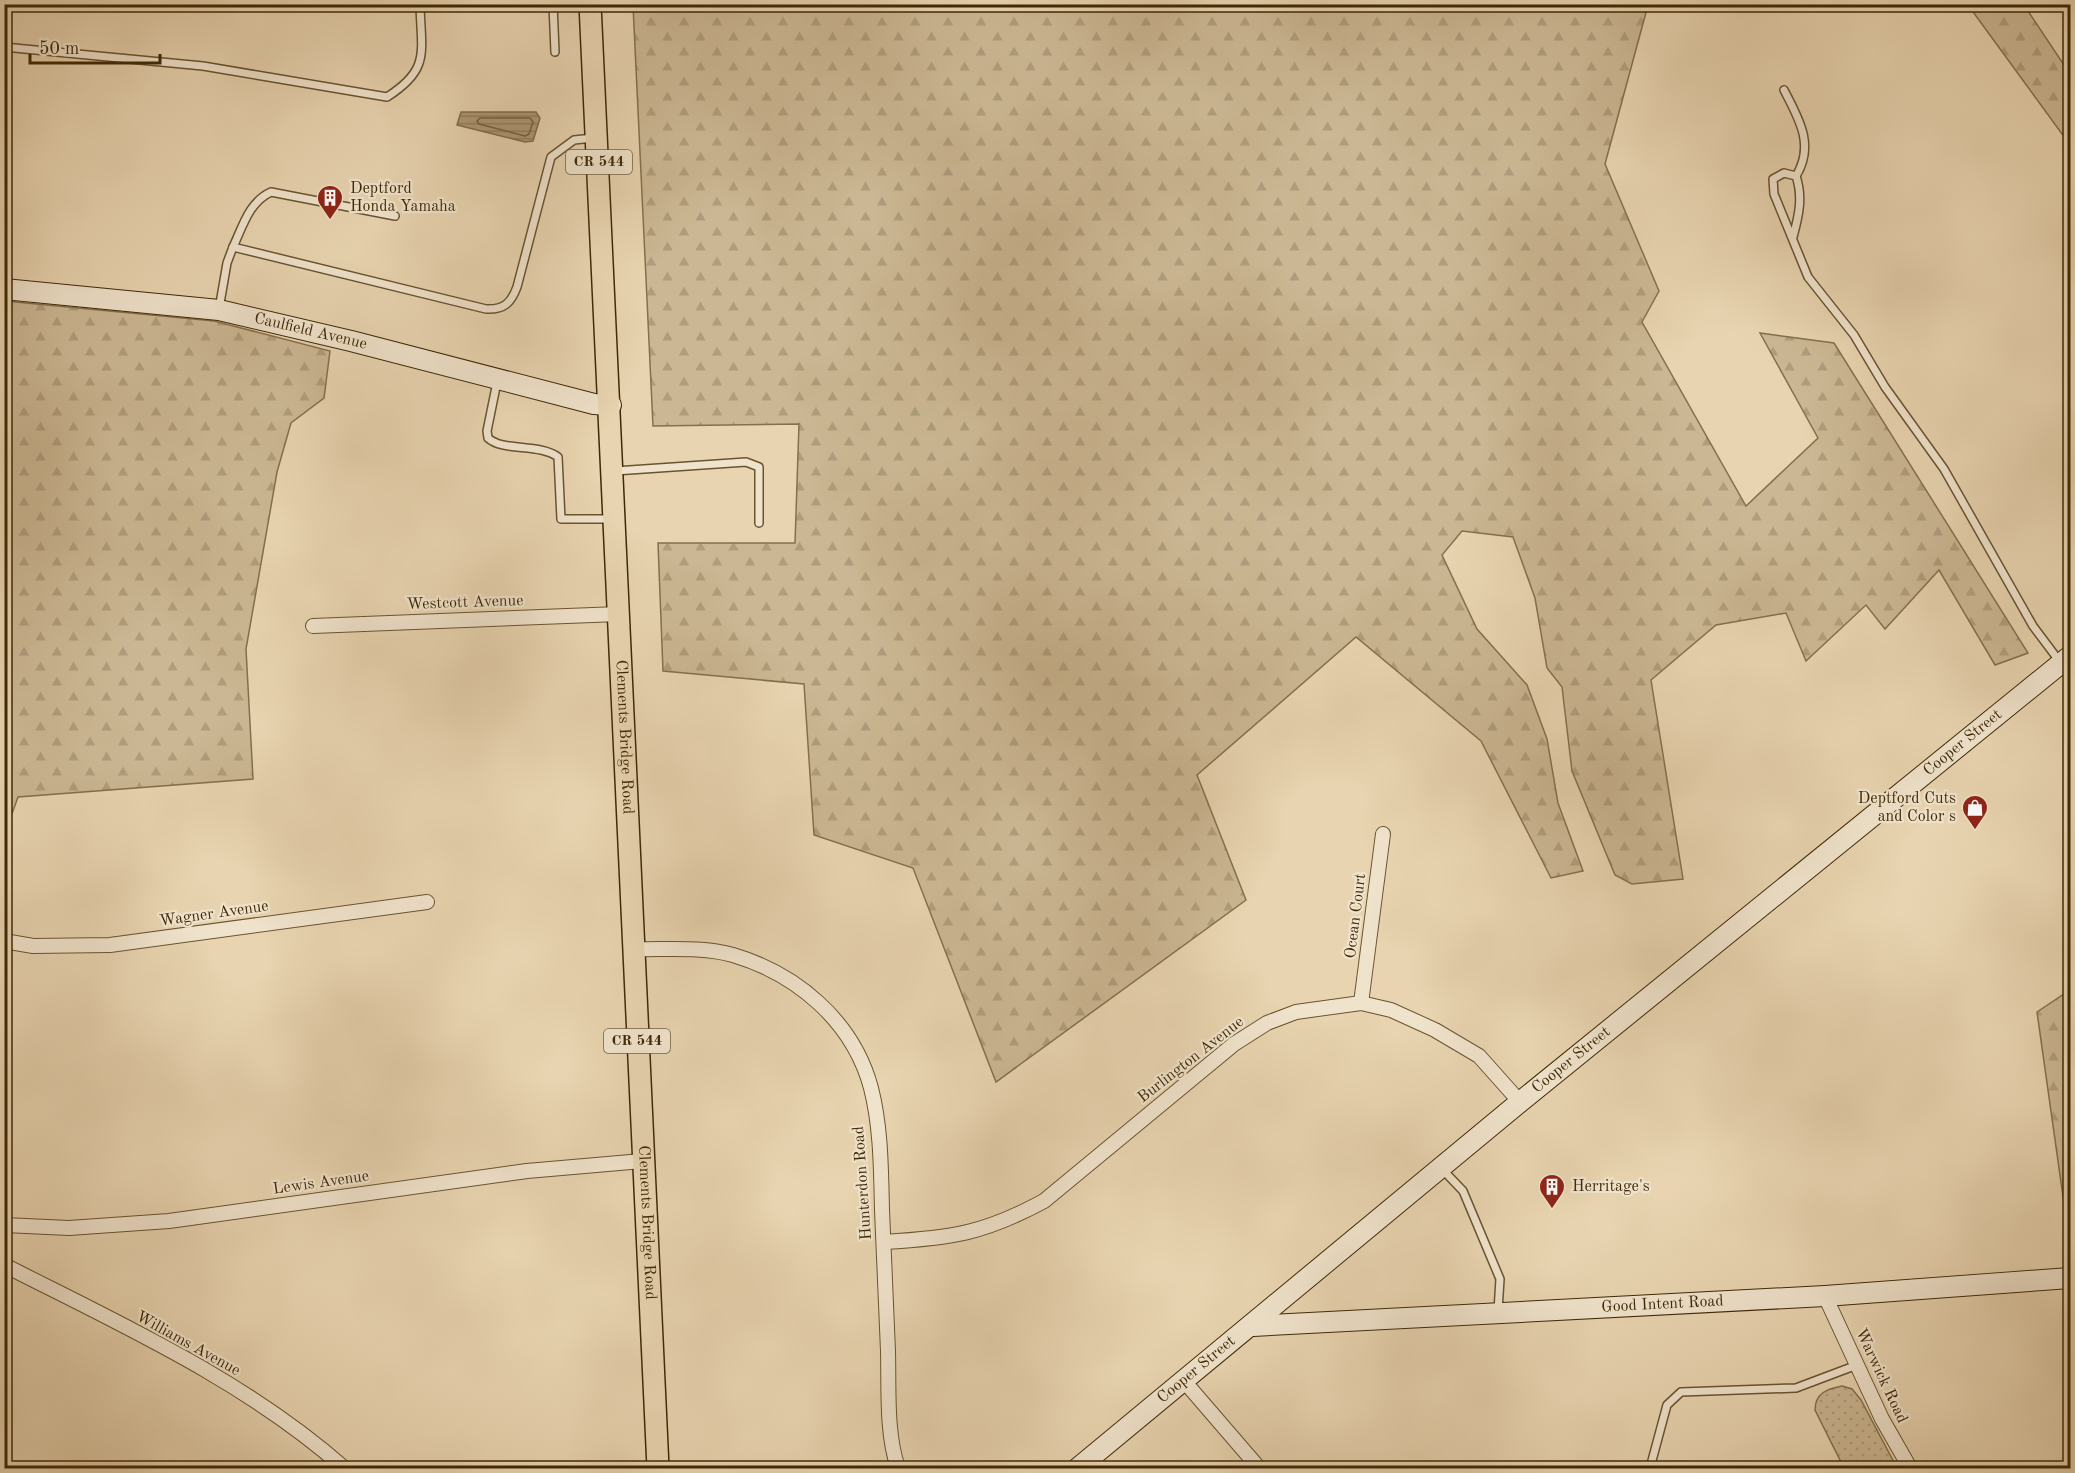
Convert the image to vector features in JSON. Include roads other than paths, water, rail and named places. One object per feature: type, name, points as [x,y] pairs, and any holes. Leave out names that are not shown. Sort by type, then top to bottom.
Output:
[{"type":"main road","name":"Clements Bridge Road","points":[[590,4],[611,405],[642,1161],[658,1468]]},
{"type":"main road","name":"Caulfield Avenue","points":[[4,290],[219,310],[351,340],[594,404],[611,405]]},
{"type":"main road","name":"Cooper Street","points":[[1078,1468],[1253,1326],[1520,1102],[1576,1059],[2066,660]]},
{"type":"main road","name":"Good Intent Road","points":[[1253,1326],[1826,1296],[2070,1278]]},
{"type":"street","name":"Westcott Avenue","points":[[313,626],[619,614]]},
{"type":"street","name":"Ocean Court","points":[[1361,1003],[1383,834]]},
{"type":"street","name":"Wagner Avenue","points":[[4,941],[33,946],[110,945],[427,902]]},
{"type":"street","name":"Hunterdon Road","points":[[633,949],[706,951],[731,955],[763,966],[794,981],[821,1004],[847,1034],[860,1057],[871,1088],[880,1144],[891,1417],[898,1468]]},
{"type":"street","name":"Burlington Avenue","points":[[884,1242],[951,1237],[990,1228],[1013,1218],[1062,1187],[1234,1044],[1267,1023],[1296,1012],[1361,1003],[1391,1010],[1426,1026],[1479,1056],[1520,1102]]},
{"type":"street","name":"Lewis Avenue","points":[[4,1225],[69,1228],[169,1221],[527,1171],[642,1161]]},
{"type":"street","name":"Williams Avenue","points":[[4,1265],[232,1387],[287,1424],[344,1468]]},
{"type":"street","name":"Warwick Road","points":[[1826,1296],[1881,1419],[1910,1468]]},
{"type":"street","points":[[1184,1381],[1259,1468]]},
{"type":"lane","points":[[4,47],[203,66],[387,97],[408,83],[422,63],[420,4]]},
{"type":"lane","points":[[553,4],[555,52]]},
{"type":"lane","points":[[1784,90],[1806,137],[1803,163],[1796,176],[1801,189],[1800,210],[1793,237]]},
{"type":"lane","points":[[233,247],[486,309],[505,307],[513,299],[518,287],[551,157],[574,140],[598,138]]},
{"type":"lane","points":[[1796,176],[1784,174],[1773,178],[1774,194],[1808,277],[1854,335],[1885,387],[1944,469],[2033,626],[2066,660]]},
{"type":"lane","points":[[219,310],[227,263],[252,206],[259,197],[271,192],[395,216]]},
{"type":"lane","points":[[498,380],[487,431],[488,438],[497,443],[535,448],[558,457],[561,519],[615,519]]},
{"type":"lane","points":[[612,471],[746,462],[752,464],[759,467],[759,523]]},
{"type":"lane","points":[[1442,1168],[1463,1191],[1500,1280],[1498,1313]]},
{"type":"lane","points":[[1650,1468],[1667,1405],[1681,1392],[1796,1388],[1857,1365]]},
{"type":"water","points":[[461,112],[536,112],[540,118],[533,141],[525,142],[457,125]]},
{"type":"place","name":"Deptford Honda Yamaha","points":[[330,221]]},
{"type":"place","name":"Deptford Cuts and Color s","points":[[1975,831]]},
{"type":"place","name":"Herritage's","points":[[1552,1210]]}]
